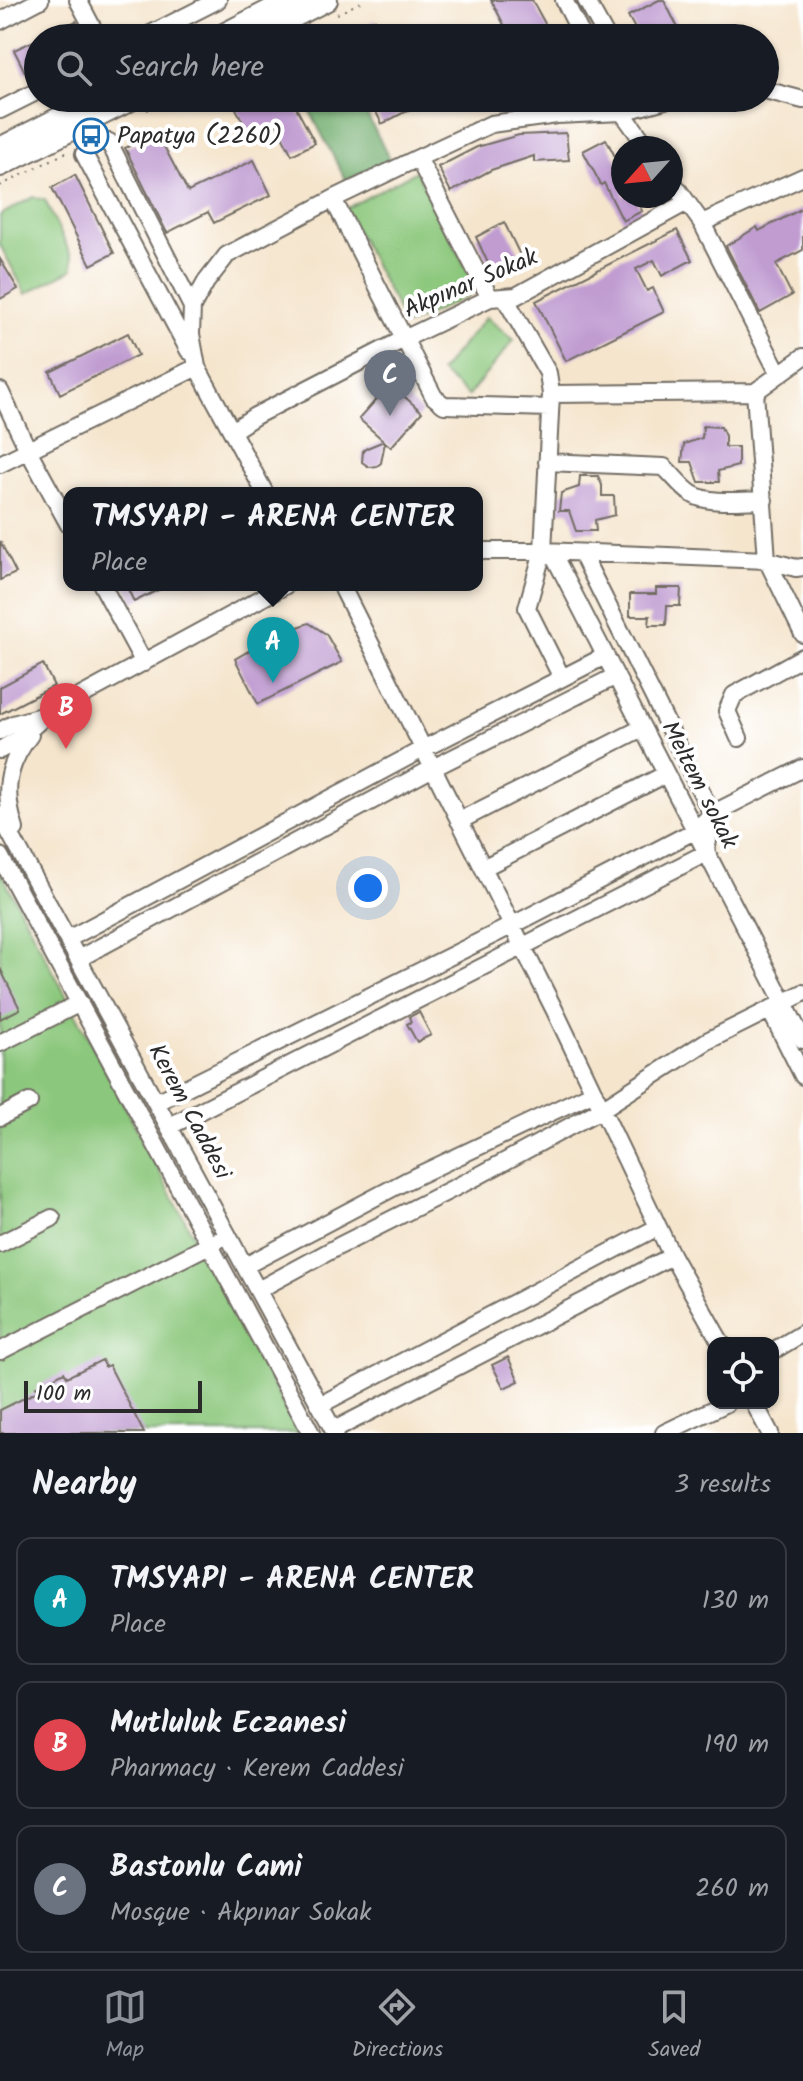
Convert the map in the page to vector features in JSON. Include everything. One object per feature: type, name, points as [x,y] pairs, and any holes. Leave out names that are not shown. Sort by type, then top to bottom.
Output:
[{"type":"main road","points":[[243,24],[290,0]]},
{"type":"main road","points":[[280,24],[327,0]]},
{"type":"main road","points":[[0,148],[71,112]]},
{"type":"main road","points":[[0,166],[107,112]]},
{"type":"street","points":[[0,21],[40,0]]},
{"type":"street","points":[[78,0],[91,24]]},
{"type":"street","points":[[171,24],[218,0]]},
{"type":"street","points":[[564,0],[576,24]]},
{"type":"street","points":[[586,0],[599,24]]},
{"type":"street","points":[[779,94],[803,100]]},
{"type":"street","points":[[0,110],[24,98]]},
{"type":"street","points":[[197,367],[191,334],[192,307],[227,255],[333,199],[491,124],[575,112]]},
{"type":"street","points":[[623,112],[640,136]]},
{"type":"street","points":[[81,125],[95,142]]},
{"type":"street","points":[[192,307],[109,142],[95,142],[84,154],[262,487]]},
{"type":"street","points":[[418,158],[498,298],[548,373],[551,401],[547,462],[548,552],[527,608],[562,678]]},
{"type":"street","points":[[702,223],[803,177]]},
{"type":"street","points":[[683,196],[702,223],[779,374]]},
{"type":"street","points":[[333,199],[434,397],[444,405],[755,392],[803,357]]},
{"type":"street","name":"Akpınar Sokak","points":[[232,431],[404,339],[498,298],[516,296],[687,202]]},
{"type":"street","points":[[0,464],[197,367]]},
{"type":"street","points":[[0,391],[63,514]]},
{"type":"street","points":[[755,392],[767,560],[803,634]]},
{"type":"street","points":[[547,462],[664,467],[691,494],[701,498],[764,500]]},
{"type":"street","points":[[483,551],[767,560],[801,572]]},
{"type":"street","name":"Meltem sokak","points":[[548,552],[696,830],[777,1006],[803,1076]]},
{"type":"street","name":"Meltem sokak","points":[[582,554],[712,814]]},
{"type":"street","points":[[105,591],[144,663]]},
{"type":"street","points":[[0,750],[19,739],[46,715],[275,591]]},
{"type":"street","points":[[344,591],[523,947],[672,1256],[718,1337]]},
{"type":"street","points":[[68,939],[423,749],[605,656]]},
{"type":"street","points":[[739,738],[727,711],[734,695],[803,657]]},
{"type":"street","points":[[78,959],[433,768],[616,676]]},
{"type":"street","points":[[0,731],[46,715]]},
{"type":"street","points":[[23,857],[9,810],[7,790],[18,753],[46,715]]},
{"type":"street","points":[[459,821],[642,728]]},
{"type":"street","points":[[157,1102],[511,926],[696,830],[712,814],[803,768]]},
{"type":"street","points":[[483,868],[666,774]]},
{"type":"street","points":[[170,1126],[706,853],[712,814]]},
{"type":"street","name":"Kerem Caddesi","points":[[0,815],[334,1432]]},
{"type":"street","name":"Kerem Caddesi","points":[[0,857],[311,1433]]},
{"type":"street","points":[[258,1290],[602,1109],[707,1041],[803,993]]},
{"type":"street","points":[[0,1043],[80,1003]]},
{"type":"street","name":"Meltem sokak","points":[[777,1006],[803,1040]]},
{"type":"street","points":[[245,1266],[406,1181],[594,1092]]},
{"type":"street","points":[[0,1117],[29,1102]]},
{"type":"street","points":[[0,1244],[52,1218]]},
{"type":"street","points":[[320,1405],[658,1227]]},
{"type":"street","points":[[2,1344],[229,1235]]},
{"type":"street","points":[[334,1432],[672,1256]]},
{"type":"street","points":[[779,1347],[803,1333]]},
{"type":"street","points":[[664,1433],[714,1409]]},
{"type":"street","points":[[757,1409],[770,1433]]},
{"type":"green space","points":[[310,112],[365,112],[390,159],[346,181]]},
{"type":"green space","points":[[416,171],[478,291],[406,326],[345,209]]},
{"type":"green space","points":[[33,197],[45,200],[72,257],[73,269],[26,294],[0,245],[0,215]]},
{"type":"green space","points":[[486,317],[514,340],[468,396],[440,372]]},
{"type":"green space","points":[[0,871],[298,1433],[0,1433]]},
{"type":"building","points":[[491,0],[532,0],[545,24],[504,24]]},
{"type":"building","points":[[664,0],[676,24],[632,24],[628,16]]},
{"type":"building","points":[[24,45],[24,70],[14,50]]},
{"type":"building","points":[[238,112],[298,112],[315,143],[292,155],[276,124],[251,137]]},
{"type":"building","points":[[376,112],[405,112],[382,124]]},
{"type":"building","points":[[157,133],[188,192],[254,160],[271,195],[214,223],[208,212],[167,233],[125,148]]},
{"type":"building","points":[[566,133],[569,160],[534,162],[534,156],[491,170],[451,192],[438,167],[477,147],[519,135]]},
{"type":"building","points":[[606,139],[611,149],[611,197],[604,183],[601,185],[583,151]]},
{"type":"building","points":[[75,175],[114,253],[91,265],[52,188]]},
{"type":"building","points":[[616,208],[641,208],[642,211],[623,221]]},
{"type":"building","points":[[803,208],[803,250],[776,264],[792,295],[760,313],[726,246],[757,227],[759,231]]},
{"type":"building","points":[[504,222],[521,257],[492,272],[476,237]]},
{"type":"building","points":[[677,230],[692,260],[662,276],[654,260],[636,269],[647,291],[653,288],[664,312],[566,361],[536,301]]},
{"type":"building","points":[[0,259],[18,289],[0,299]]},
{"type":"building","points":[[128,333],[138,355],[60,394],[50,372]]},
{"type":"building","points":[[390,384],[422,412],[391,447],[385,442],[381,463],[369,467],[362,462],[363,451],[384,441],[359,419]]},
{"type":"building","points":[[703,426],[721,427],[725,447],[738,447],[738,466],[718,471],[719,482],[699,482],[692,462],[682,462],[684,444],[702,438]]},
{"type":"building","points":[[580,476],[598,476],[602,496],[614,496],[615,515],[595,520],[596,531],[576,531],[569,511],[559,511],[561,493],[579,487]]},
{"type":"building","points":[[0,541],[16,573],[0,580]]},
{"type":"building","points":[[656,588],[681,588],[680,606],[667,606],[666,625],[649,625],[650,616],[630,616],[630,594],[656,594]]},
{"type":"building","points":[[129,591],[156,591],[134,602]]},
{"type":"building","points":[[309,623],[326,634],[342,662],[258,704],[235,659],[276,635]]},
{"type":"building","points":[[43,664],[54,686],[0,714],[0,687]]},
{"type":"building","points":[[0,968],[20,1009],[0,1019]]},
{"type":"building","points":[[419,1012],[431,1035],[417,1042],[407,1024],[411,1022],[409,1017]]},
{"type":"building","points":[[508,1357],[519,1381],[504,1388],[492,1365]]},
{"type":"building","points":[[102,1360],[105,1367],[109,1365],[144,1433],[0,1433],[0,1410],[38,1391],[36,1387],[64,1372],[67,1377]]},
{"type":"place","name":"Papatya (2260)","points":[[91,136]]},
{"type":"place","name":"Bastonlu Cami","points":[[390,416]]},
{"type":"place","name":"TMSYAPI - ARENA CENTER","points":[[273,683]]},
{"type":"place","name":"Mutluluk Eczanesi","points":[[66,749]]}]
